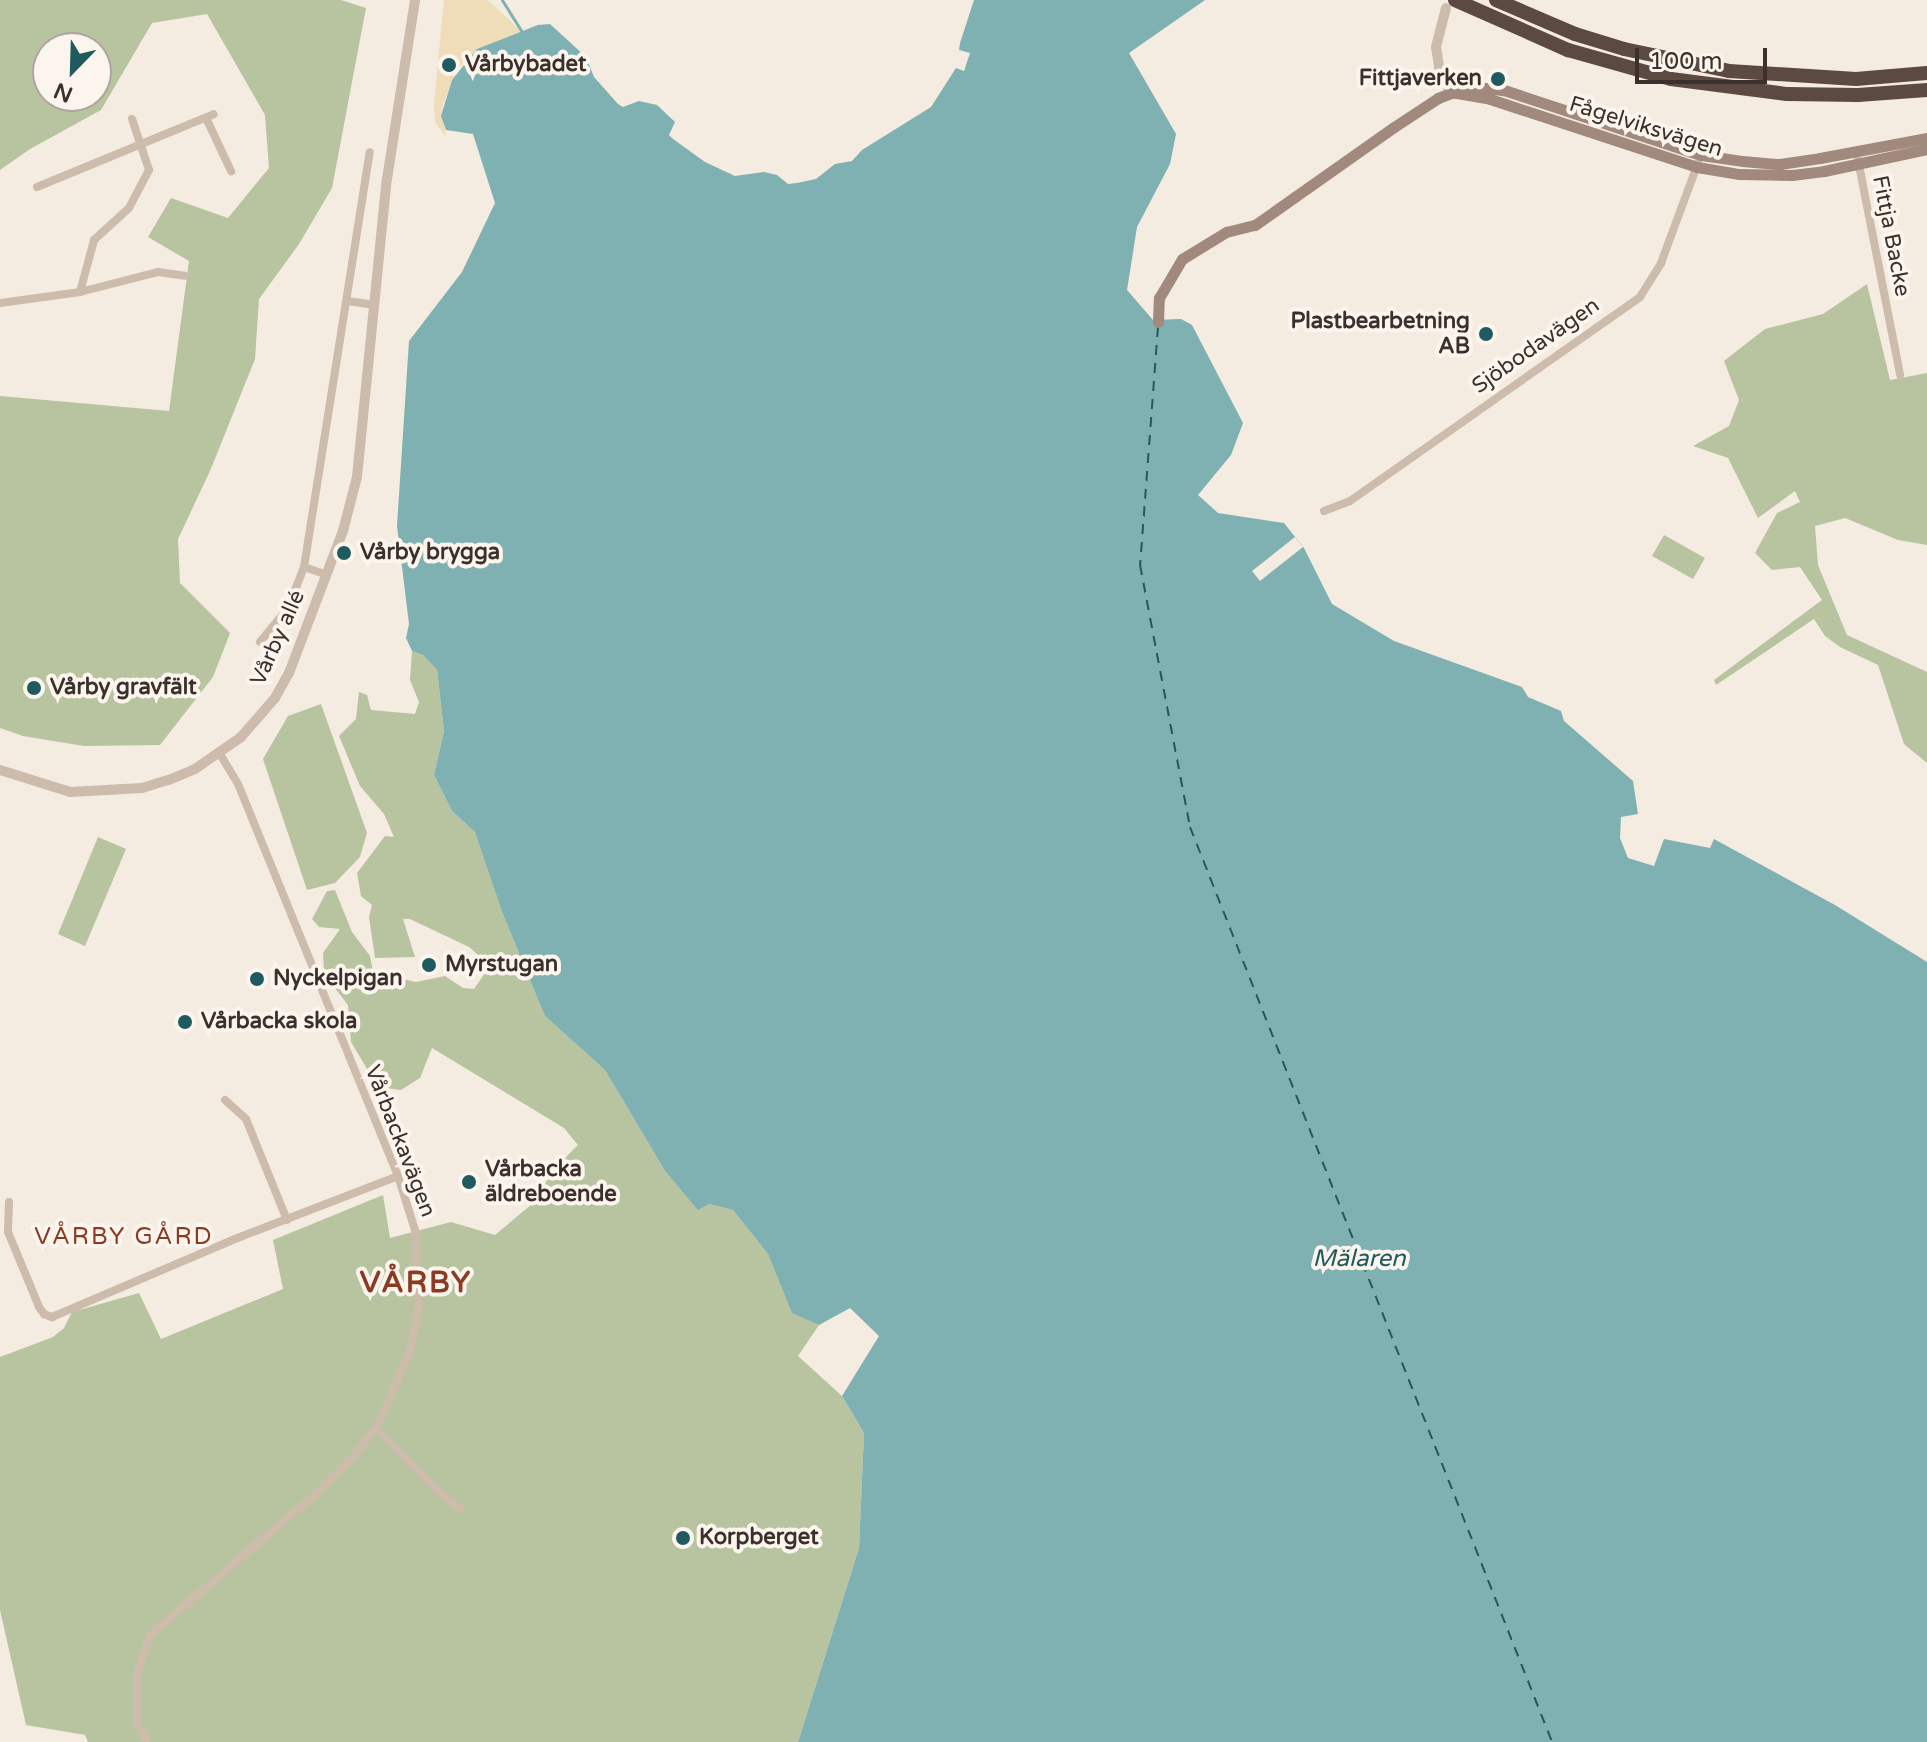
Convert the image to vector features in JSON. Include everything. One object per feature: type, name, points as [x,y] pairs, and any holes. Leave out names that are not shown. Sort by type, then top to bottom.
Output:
[{"type":"highway","points":[[1496,0],[1575,34],[1624,49],[1729,71],[1856,79],[1927,73]]},
{"type":"highway","points":[[1450,4],[1568,50],[1671,79],[1787,94],[1858,95],[1927,90]]},
{"type":"main road","name":"Fågelviksvägen","points":[[1158,322],[1159,298],[1182,259],[1226,232],[1255,225],[1394,127],[1450,92],[1469,86],[1490,86],[1699,161],[1765,176],[1859,166],[1927,149]]},
{"type":"main road","name":"Fågelviksvägen","points":[[1699,161],[1780,164],[1927,138]]},
{"type":"street","name":"Vårby allé","points":[[0,770],[70,792],[142,788],[169,780],[220,754],[241,737],[275,698],[289,673],[327,575],[352,502],[357,477],[387,179],[415,0]]},
{"type":"street","points":[[1450,4],[1436,47],[1439,67],[1450,92]]},
{"type":"street","points":[[37,187],[210,116],[231,171]]},
{"type":"street","points":[[80,292],[94,240],[129,208],[149,170],[132,119]]},
{"type":"street","name":"Vårby allé","points":[[260,642],[288,608],[304,567],[369,177],[370,152]]},
{"type":"street","name":"Fittja Backe","points":[[1856,152],[1900,375]]},
{"type":"street","name":"Sjöbodavägen","points":[[1324,511],[1350,501],[1640,297],[1661,263],[1699,161]]},
{"type":"street","points":[[0,303],[80,292],[158,272],[185,276]]},
{"type":"street","points":[[347,301],[374,305]]},
{"type":"street","name":"Vårby allé","points":[[304,567],[327,575]]},
{"type":"street","name":"Vårbackavägen","points":[[147,1742],[137,1722],[137,1673],[150,1635],[312,1497],[376,1428],[410,1352],[419,1305],[415,1230],[398,1176],[238,784],[220,754]]},
{"type":"street","points":[[225,1100],[246,1119],[287,1220]]},
{"type":"street","points":[[9,1202],[8,1232],[39,1307],[44,1314],[52,1317],[398,1176]]},
{"type":"street","points":[[376,1428],[438,1491],[460,1508]]},
{"type":"green space","points":[[0,0],[341,0],[366,8],[332,188],[299,244],[259,299],[255,359],[210,471],[178,539],[180,583],[230,633],[213,677],[160,745],[84,746],[23,736],[0,728],[0,396],[169,411],[189,261],[148,237],[171,198],[228,218],[269,168],[265,115],[207,14],[152,23],[112,91],[112,32],[32,32],[32,112],[97,112],[30,149],[0,170]]},
{"type":"green space","points":[[1867,284],[1890,380],[1927,373],[1927,545],[1898,540],[1845,518],[1815,526],[1818,565],[1847,635],[1927,672],[1927,763],[1904,744],[1878,665],[1840,647],[1825,636],[1814,619],[1716,685],[1714,680],[1822,600],[1800,567],[1772,570],[1755,553],[1777,513],[1800,502],[1795,491],[1758,518],[1728,458],[1693,446],[1729,426],[1739,400],[1724,361],[1765,329],[1823,314]]},
{"type":"green space","points":[[1664,535],[1705,558],[1693,579],[1652,556]]},
{"type":"green space","points":[[412,651],[423,655],[437,670],[444,731],[434,775],[452,811],[475,832],[545,1016],[605,1070],[665,1171],[698,1209],[709,1204],[733,1210],[768,1254],[792,1312],[819,1325],[798,1356],[842,1396],[864,1433],[859,1548],[798,1742],[88,1742],[85,1735],[26,1725],[0,1610],[0,1357],[53,1337],[64,1328],[72,1312],[139,1293],[161,1339],[283,1289],[273,1240],[383,1195],[390,1238],[451,1222],[495,1235],[532,1204],[555,1168],[578,1145],[564,1128],[432,1048],[420,1078],[401,1090],[378,1087],[351,1042],[348,1005],[324,974],[323,953],[340,929],[319,927],[312,919],[327,891],[335,890],[352,932],[370,956],[373,972],[416,982],[445,976],[463,988],[474,989],[485,973],[477,954],[469,947],[410,919],[403,919],[415,957],[375,958],[369,917],[372,905],[361,896],[357,873],[385,836],[394,837],[384,814],[360,786],[339,736],[356,719],[359,692],[367,695],[371,710],[415,714],[419,702],[410,680]]},
{"type":"green space","points":[[321,704],[367,833],[360,857],[335,883],[307,890],[263,759],[288,716]]},
{"type":"green space","points":[[98,837],[126,849],[85,946],[58,934]]},
{"type":"sand","name":"Vårbybadet","points":[[444,0],[488,0],[521,31],[478,49],[464,61],[452,80],[442,108],[446,137],[435,122],[434,104]]},
{"type":"water","name":"Mälaren","points":[[974,0],[1205,0],[1129,53],[1176,134],[1170,164],[1137,227],[1127,290],[1153,320],[1181,319],[1192,325],[1243,423],[1231,455],[1198,495],[1218,513],[1284,523],[1304,548],[1332,604],[1394,641],[1522,687],[1528,697],[1561,711],[1564,721],[1633,781],[1638,814],[1621,817],[1620,838],[1628,858],[1654,866],[1664,839],[1710,848],[1714,839],[1835,905],[1927,962],[1927,1742],[798,1742],[859,1548],[864,1433],[842,1396],[879,1336],[850,1308],[819,1325],[792,1313],[768,1254],[733,1210],[709,1204],[698,1210],[665,1171],[605,1070],[545,1016],[502,911],[475,832],[452,811],[434,775],[444,731],[437,670],[423,655],[412,651],[406,638],[409,624],[397,526],[409,341],[462,272],[495,203],[473,134],[446,130],[441,116],[452,80],[477,49],[538,25],[550,24],[586,57],[594,77],[618,104],[623,107],[639,101],[657,105],[675,122],[669,135],[705,162],[735,176],[764,172],[777,175],[788,184],[816,179],[835,164],[852,161],[862,150],[931,107],[956,68],[964,71],[970,53],[959,50]]},
{"type":"pier","points":[[1295,537],[1303,547],[1260,581],[1252,571]]},
{"type":"waterway","points":[[502,0],[521,31]]},
{"type":"ferry route","points":[[1158,327],[1140,565],[1190,827],[1552,1742]]},
{"type":"place","name":"Vårbybadet","points":[[449,65]]},
{"type":"place","name":"Fittjaverken","points":[[1498,79]]},
{"type":"place","name":"Plastbearbetning AB","points":[[1486,334]]},
{"type":"place","name":"Vårby brygga","points":[[344,553]]},
{"type":"place","name":"Vårby gravfält","points":[[34,688]]},
{"type":"place","name":"Myrstugan","points":[[429,965]]},
{"type":"place","name":"Nyckelpigan","points":[[257,979]]},
{"type":"place","name":"Vårbacka skola","points":[[185,1022]]},
{"type":"place","name":"Vårbacka äldreboende","points":[[469,1182]]},
{"type":"place","name":"Korpberget","points":[[683,1538]]},
{"type":"district","name":"VÅRBY GÅRD","points":[[124,1237]]},
{"type":"district","name":"VÅRBY","points":[[416,1283]]}]
